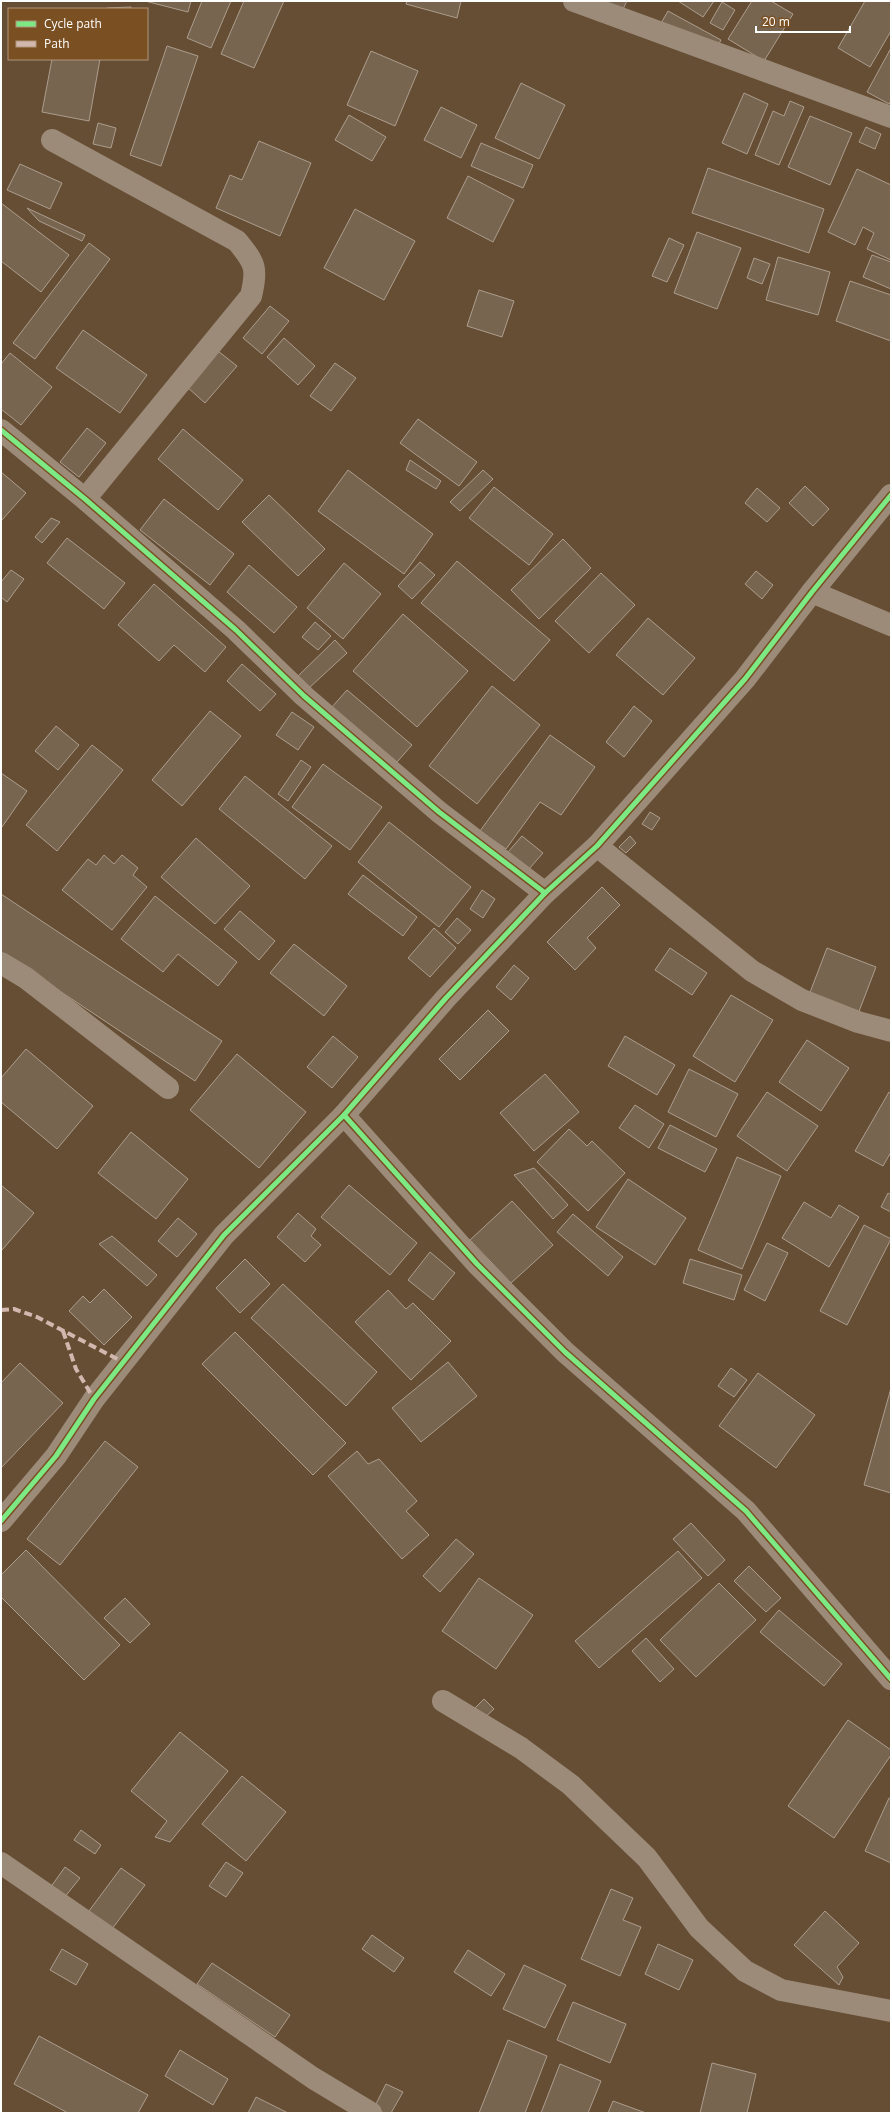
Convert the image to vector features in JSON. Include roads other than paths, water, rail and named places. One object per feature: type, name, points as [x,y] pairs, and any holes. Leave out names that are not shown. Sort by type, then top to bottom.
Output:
[{"type":"street","points":[[574,1],[891,116]]},
{"type":"street","points":[[52,140],[237,241],[252,260],[256,277],[251,296],[85,499]]},
{"type":"street","points":[[1,430],[85,499],[236,630],[321,711],[439,812],[545,893]]},
{"type":"street","points":[[1,1521],[56,1456],[94,1399],[224,1234],[344,1115],[446,998],[545,893],[597,846],[745,679],[812,592],[891,495]]},
{"type":"street","points":[[812,592],[891,625]]},
{"type":"street","points":[[597,846],[752,971],[802,1000],[858,1022],[891,1030]]},
{"type":"street","points":[[1,963],[26,978],[168,1088]]},
{"type":"street","points":[[344,1115],[477,1264],[565,1352],[746,1511],[891,1679]]},
{"type":"street","points":[[443,1701],[521,1748],[571,1785],[647,1858],[699,1928],[744,1970],[781,1990],[891,2012]]},
{"type":"street","points":[[1,1863],[313,2078],[371,2113]]}]
